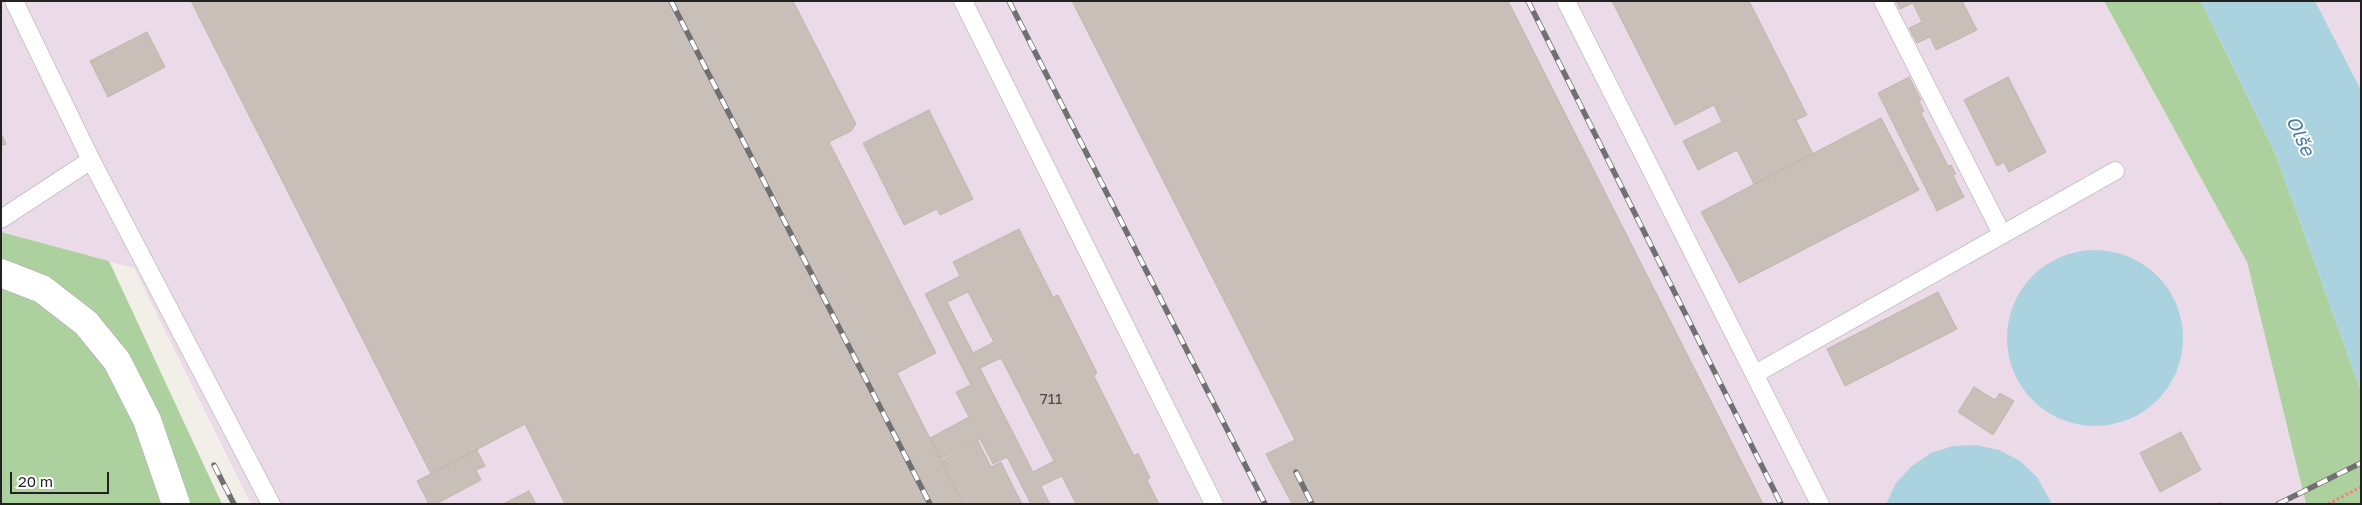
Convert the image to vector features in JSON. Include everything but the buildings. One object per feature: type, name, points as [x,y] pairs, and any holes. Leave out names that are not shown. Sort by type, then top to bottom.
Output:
[{"type":"street","points":[[1,273],[42,289],[86,323],[117,361],[147,420],[176,504]]},
{"type":"lane","points":[[14,1],[91,160],[271,504]]},
{"type":"lane","points":[[963,1],[1214,504]]},
{"type":"lane","points":[[1566,1],[1820,504]]},
{"type":"lane","points":[[1884,1],[2002,234]]},
{"type":"lane","points":[[1,218],[91,160]]},
{"type":"lane","points":[[1755,374],[2115,170]]},
{"type":"path","points":[[2328,504],[2361,487]]},
{"type":"shaded area","points":[[1,1],[2104,1],[2247,262],[2306,504],[251,504],[134,268],[1,232]]},
{"type":"shaded area","points":[[2315,1],[2361,1],[2361,90]]},
{"type":"green space","points":[[2104,1],[2201,1],[2276,155],[2361,391],[2361,504],[2306,504],[2247,262]]},
{"type":"green space","points":[[1,232],[109,261],[222,504],[1,504]]},
{"type":"water","name":"Olše","points":[[2201,1],[2315,1],[2361,90],[2361,391],[2276,155]]},
{"type":"water","points":[[2095,250],[2129,257],[2151,270],[2163,282],[2176,304],[2183,338],[2176,372],[2163,394],[2151,406],[2129,419],[2095,426],[2061,419],[2039,406],[2027,394],[2014,372],[2007,338],[2014,304],[2027,282],[2039,270],[2061,257]]},
{"type":"water","points":[[1976,445],[1999,450],[2020,461],[2037,477],[2052,504],[1886,504],[1896,483],[1912,466],[1931,453],[1953,446]]},
{"type":"railway","points":[[671,1],[930,504]]},
{"type":"railway","points":[[1009,1],[1265,504]]},
{"type":"railway","points":[[1528,1],[1781,504]]},
{"type":"railway","points":[[2278,504],[2361,463]]},
{"type":"railway","points":[[214,465],[234,504]]},
{"type":"railway","points":[[1296,472],[1312,504]]}]
